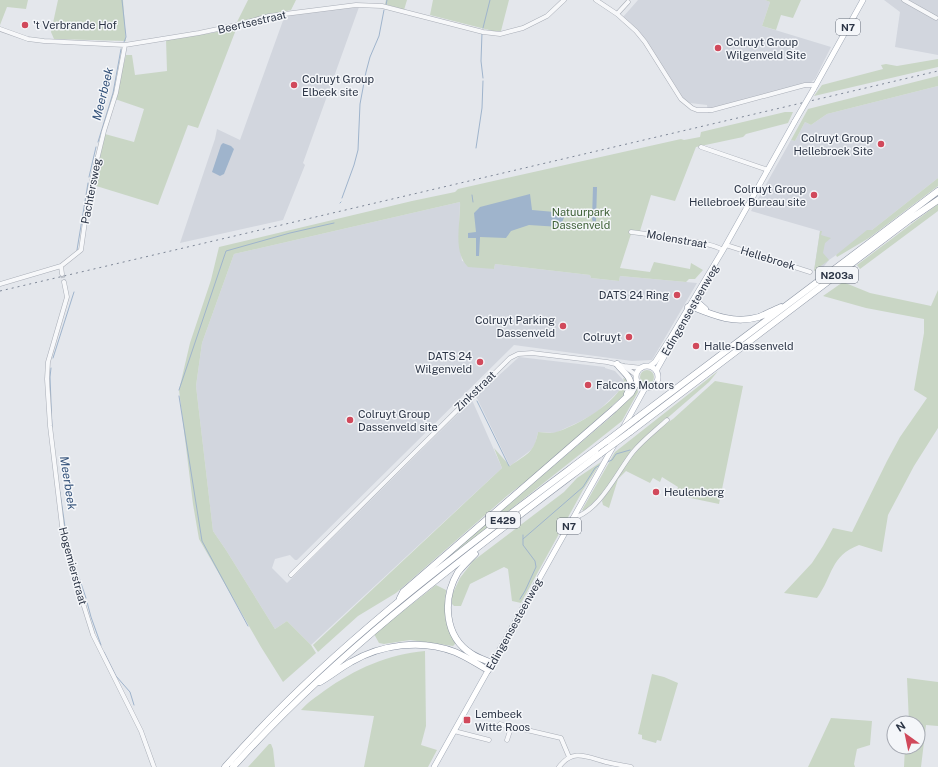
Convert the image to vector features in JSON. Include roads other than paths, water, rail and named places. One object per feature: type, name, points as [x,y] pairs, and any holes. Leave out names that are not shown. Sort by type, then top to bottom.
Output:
[{"type":"highway","name":"N203a","points":[[764,326],[790,303],[938,191]]},
{"type":"highway","name":"N203a","points":[[764,326],[938,200]]},
{"type":"highway","points":[[692,305],[699,305],[718,317],[729,320],[749,319],[790,303]]},
{"type":"highway","name":"E429","points":[[225,767],[272,715],[305,683],[334,656],[399,601],[637,418],[764,326]]},
{"type":"highway","name":"E429","points":[[233,767],[309,688],[382,624],[434,581],[630,432],[764,326]]},
{"type":"highway","points":[[617,364],[626,373],[631,385],[623,400]]},
{"type":"highway","points":[[399,601],[403,592],[631,393],[637,378]]},
{"type":"highway","points":[[484,543],[459,572],[448,595],[447,606],[450,626],[458,641],[471,653],[492,663]]},
{"type":"highway","points":[[309,688],[358,658],[388,648],[403,645],[441,648],[468,658],[488,670]]},
{"type":"main road","name":"Edingensesteenweg","points":[[656,370],[863,0]]},
{"type":"main road","name":"Edingensesteenweg","points":[[650,366],[692,305],[721,256],[724,247]]},
{"type":"main road","points":[[645,388],[637,378],[642,368],[650,366],[656,370]]},
{"type":"main road","name":"N7","points":[[645,388],[651,388],[657,383],[659,377],[656,370]]},
{"type":"main road","name":"Edingensesteenweg","points":[[434,767],[645,388]]},
{"type":"street","name":"Beertsestraat","points":[[0,29],[28,39],[125,45],[216,30],[269,16],[356,5],[382,6],[483,32],[500,34],[523,28],[547,16],[564,0]]},
{"type":"street","points":[[596,0],[636,31],[645,42],[681,99],[697,110],[712,110],[805,85],[816,84]]},
{"type":"street","points":[[904,0],[936,18]]},
{"type":"street","points":[[616,14],[628,2]]},
{"type":"street","name":"Pachtersweg","points":[[0,284],[62,266],[81,250],[89,193],[104,131],[116,93],[125,45]]},
{"type":"street","points":[[701,146],[768,170]]},
{"type":"street","name":"Molenstraat","points":[[630,232],[658,235],[724,247]]},
{"type":"street","name":"Hellebroek","points":[[724,247],[810,272]]},
{"type":"street","points":[[62,266],[62,274]]},
{"type":"street","name":"Hogemierstraat","points":[[64,282],[67,297],[48,362],[47,379],[50,426],[62,526],[93,635],[141,731],[154,767]]},
{"type":"street","name":"Zinkstraat","points":[[291,575],[510,358],[518,354],[532,353],[642,368]]},
{"type":"street","name":"Zinkstraat","points":[[624,366],[637,378]]},
{"type":"street","points":[[573,518],[586,512],[602,497],[634,451],[667,420]]},
{"type":"street","points":[[500,724],[511,728],[514,727],[562,738],[569,758]]},
{"type":"street","points":[[507,740],[511,728]]},
{"type":"street","points":[[454,731],[489,740]]},
{"type":"street","points":[[559,767],[569,758],[578,755],[588,756],[631,767]]},
{"type":"water","points":[[223,143],[234,149],[224,174],[220,176],[212,172]]},
{"type":"water","points":[[593,187],[597,187],[596,221],[593,222],[592,219]]},
{"type":"water","points":[[530,194],[532,210],[566,213],[560,227],[529,225],[511,231],[506,238],[480,237],[479,256],[476,256],[476,238],[468,238],[468,233],[476,232],[474,213],[480,207]]},
{"type":"waterway","name":"Meerbeek","points":[[122,0],[126,37],[124,42]]},
{"type":"waterway","points":[[386,5],[387,0]]},
{"type":"waterway","points":[[483,28],[490,0]]},
{"type":"waterway","points":[[342,198],[358,150],[360,104],[366,72],[370,57],[379,36],[384,10]]},
{"type":"waterway","points":[[482,33],[481,61],[483,78]]},
{"type":"waterway","name":"Meerbeek","points":[[98,142],[113,93],[121,49]]},
{"type":"waterway","points":[[476,148],[482,108],[483,81]]},
{"type":"waterway","name":"Meerbeek","points":[[89,177],[96,147]]},
{"type":"waterway","name":"Meerbeek","points":[[77,250],[88,183]]},
{"type":"waterway","points":[[472,195],[473,202]]},
{"type":"waterway","points":[[179,390],[226,251],[290,233],[334,223]]},
{"type":"waterway","name":"Meerbeek","points":[[53,358],[74,292]]},
{"type":"waterway","name":"Meerbeek","points":[[51,368],[52,427]]},
{"type":"waterway","points":[[179,396],[202,541],[248,626]]},
{"type":"waterway","points":[[477,401],[509,466]]},
{"type":"waterway","points":[[607,462],[612,460],[616,454],[630,450]]},
{"type":"waterway","points":[[523,539],[583,487],[595,468],[600,465]]},
{"type":"waterway","name":"Meerbeek","points":[[60,492],[65,527],[72,557]]},
{"type":"waterway","points":[[520,599],[536,567],[535,561],[523,545],[523,535]]},
{"type":"waterway","name":"Meerbeek","points":[[75,566],[86,598]]},
{"type":"waterway","name":"Meerbeek","points":[[87,602],[101,645]]},
{"type":"waterway","name":"Meerbeek","points":[[104,652],[116,676],[130,692],[134,705]]},
{"type":"tunnel","points":[[62,274],[64,282]]},
{"type":"railway","points":[[0,291],[938,71]]},
{"type":"place","name":"'t Verbrande Hof","points":[[25,25]]},
{"type":"place","name":"Colruyt Group Wilgenveld Site","points":[[718,48]]},
{"type":"place","name":"Colruyt Group Elbeek site","points":[[294,85]]},
{"type":"place","name":"Colruyt Group Hellebroek Site","points":[[881,144]]},
{"type":"place","name":"Colruyt Group Hellebroek Bureau site","points":[[814,195]]},
{"type":"place","name":"DATS 24 Ring","points":[[677,295]]},
{"type":"place","name":"Colruyt Parking Dassenveld","points":[[563,326]]},
{"type":"place","name":"Colruyt","points":[[629,337]]},
{"type":"place","name":"Halle-Dassenveld","points":[[696,346]]},
{"type":"place","name":"DATS 24 Wilgenveld","points":[[480,362]]},
{"type":"place","name":"Falcons Motors","points":[[588,385]]},
{"type":"place","name":"Colruyt Group Dassenveld site","points":[[350,420]]},
{"type":"place","name":"Heulenberg","points":[[656,492]]},
{"type":"place","name":"Lembeek Witte Roos","points":[[467,720]]},
{"type":"park label","name":"Natuurpark Dassenveld","points":[[581,218]]}]
